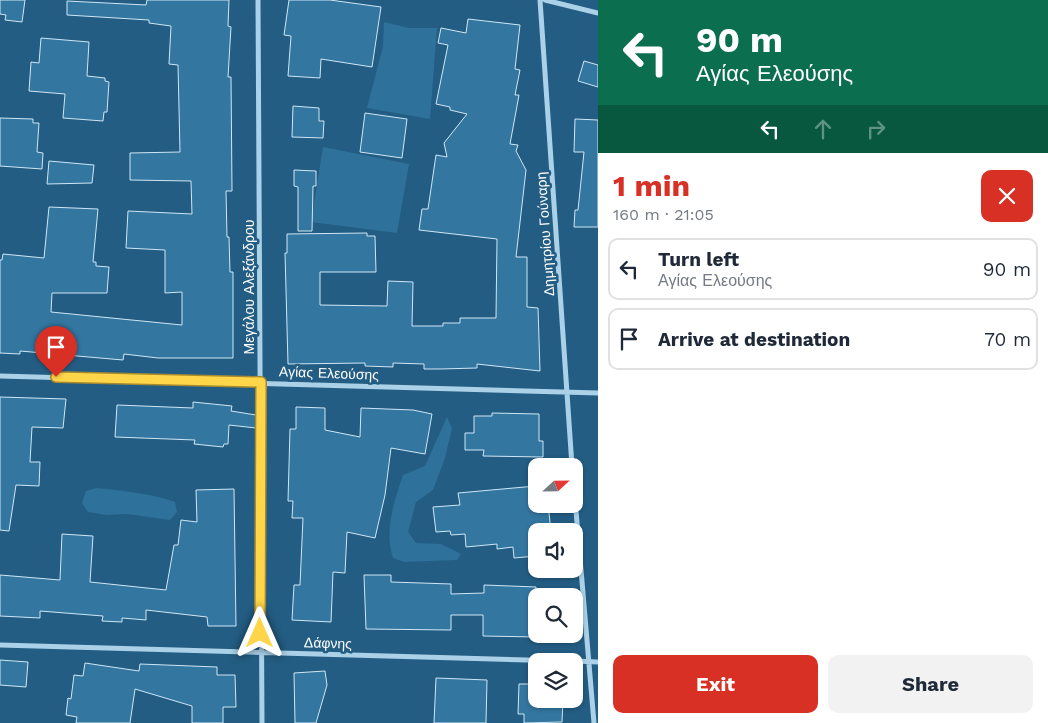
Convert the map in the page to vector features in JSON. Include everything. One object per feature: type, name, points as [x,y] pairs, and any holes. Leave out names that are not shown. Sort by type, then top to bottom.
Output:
[{"type":"street","name":"Μεγάλου Αλεξάνδρου","points":[[258,0],[261,382],[260,653],[262,723]]},
{"type":"street","name":"Δημητρίου Γούναρη","points":[[540,0],[571,458]]},
{"type":"street","points":[[546,0],[598,13]]},
{"type":"street","name":"Αγίας Ελεούσης","points":[[0,376],[598,393]]},
{"type":"street","points":[[576,513],[587,662],[594,723]]},
{"type":"street","name":"Δάφνης","points":[[0,645],[528,660]]},
{"type":"street","points":[[583,662],[598,662]]},
{"type":"shaded area","points":[[384,22],[409,28],[437,28],[430,119],[367,108],[383,46]]},
{"type":"shaded area","points":[[323,147],[409,164],[397,233],[311,222]]},
{"type":"shaded area","points":[[447,417],[452,428],[445,458],[433,490],[416,502],[408,532],[416,543],[441,544],[461,554],[457,560],[404,562],[393,558],[390,548],[391,516],[396,495],[403,475],[425,466]]},
{"type":"shaded area","points":[[96,488],[166,499],[175,502],[177,512],[170,520],[127,514],[107,515],[88,512],[82,503],[86,491]]},
{"type":"building","points":[[0,0],[25,0],[22,22],[5,20],[6,15],[0,14]]},
{"type":"building","points":[[147,0],[229,0],[228,26],[231,27],[228,77],[231,77],[232,191],[226,191],[230,272],[233,272],[233,358],[158,358],[124,354],[123,360],[20,351],[20,354],[0,353],[0,260],[2,260],[3,254],[44,258],[49,207],[98,209],[93,262],[96,262],[96,266],[109,267],[107,293],[52,293],[51,312],[182,325],[182,292],[165,293],[165,250],[126,248],[128,211],[192,214],[191,181],[130,180],[130,153],[180,152],[178,65],[169,64],[171,26],[149,23],[149,20],[67,15],[67,1],[146,5]]},
{"type":"building","points":[[289,0],[330,0],[381,7],[372,67],[321,59],[320,78],[288,76],[291,36],[284,35]]},
{"type":"building","points":[[468,19],[520,25],[515,69],[520,70],[515,95],[519,95],[510,144],[518,145],[516,151],[526,170],[516,257],[527,257],[527,307],[538,308],[540,371],[477,364],[477,368],[424,369],[424,364],[393,363],[393,367],[365,366],[365,363],[288,364],[285,253],[287,253],[287,234],[367,233],[367,236],[375,236],[376,272],[320,272],[320,305],[387,306],[388,281],[413,282],[412,326],[443,326],[443,323],[460,323],[460,318],[496,318],[497,239],[419,230],[422,209],[428,209],[436,155],[447,157],[444,143],[467,114],[436,104],[448,45],[438,43],[441,28],[466,33]]},
{"type":"building","points":[[41,38],[89,42],[87,76],[105,78],[105,81],[109,82],[107,112],[104,112],[103,121],[63,118],[65,94],[29,91],[31,62],[39,63]]},
{"type":"building","points":[[584,61],[598,65],[598,87],[578,81]]},
{"type":"building","points":[[293,106],[319,108],[319,121],[324,121],[323,138],[292,137]]},
{"type":"building","points":[[365,113],[407,119],[402,158],[360,152]]},
{"type":"building","points":[[0,118],[33,119],[33,123],[39,123],[37,152],[43,153],[42,169],[0,166]]},
{"type":"building","points":[[575,119],[598,120],[598,227],[574,227],[575,210],[578,210],[584,152],[574,152]]},
{"type":"building","points":[[49,161],[94,165],[92,183],[47,184]]},
{"type":"building","points":[[294,170],[316,171],[316,186],[313,186],[312,231],[298,231],[298,187],[294,186]]},
{"type":"building","points":[[0,397],[66,399],[63,428],[32,427],[30,462],[40,462],[39,486],[16,485],[9,531],[0,530]]},
{"type":"building","points":[[193,402],[232,406],[231,411],[256,415],[256,428],[229,425],[228,444],[224,444],[223,447],[194,444],[195,440],[115,437],[117,405],[193,408]]},
{"type":"building","points":[[296,407],[325,408],[325,430],[360,437],[361,408],[413,410],[432,414],[425,454],[391,448],[385,495],[375,538],[347,532],[345,573],[333,572],[331,622],[292,620],[294,585],[300,585],[303,518],[292,518],[293,501],[288,501],[290,429],[296,429]]},
{"type":"building","points":[[492,413],[539,414],[539,441],[543,441],[543,457],[483,456],[484,450],[465,450],[465,433],[474,433],[474,416],[492,416]]},
{"type":"building","points":[[528,487],[528,513],[549,513],[550,523],[528,523],[528,557],[514,558],[513,547],[497,549],[497,544],[466,547],[465,534],[451,535],[450,531],[436,532],[433,507],[460,505],[458,493]]},
{"type":"building","points":[[234,489],[236,626],[208,626],[207,617],[146,610],[146,620],[122,618],[122,622],[102,621],[103,616],[40,611],[40,618],[0,616],[0,575],[60,580],[62,534],[93,536],[90,582],[166,590],[174,545],[178,545],[181,520],[197,522],[196,490]]},
{"type":"building","points":[[364,575],[391,575],[391,582],[451,584],[451,594],[484,593],[484,585],[536,587],[528,588],[528,637],[483,636],[483,615],[451,615],[451,630],[366,629]]},
{"type":"building","points":[[0,660],[28,662],[26,687],[0,685]]},
{"type":"building","points":[[85,663],[139,671],[140,664],[217,667],[217,675],[235,675],[236,707],[223,707],[223,723],[192,723],[192,706],[135,689],[130,723],[76,723],[77,717],[66,715],[68,698],[71,699],[74,675],[83,676]]},
{"type":"building","points":[[325,671],[327,685],[316,723],[295,723],[294,673]]},
{"type":"building","points":[[436,678],[487,680],[486,723],[434,723]]},
{"type":"building","points":[[519,684],[528,684],[528,708],[563,708],[562,722],[524,723],[524,714],[518,714]]},
{"type":"route","points":[[56,377],[261,382],[260,633]]}]
